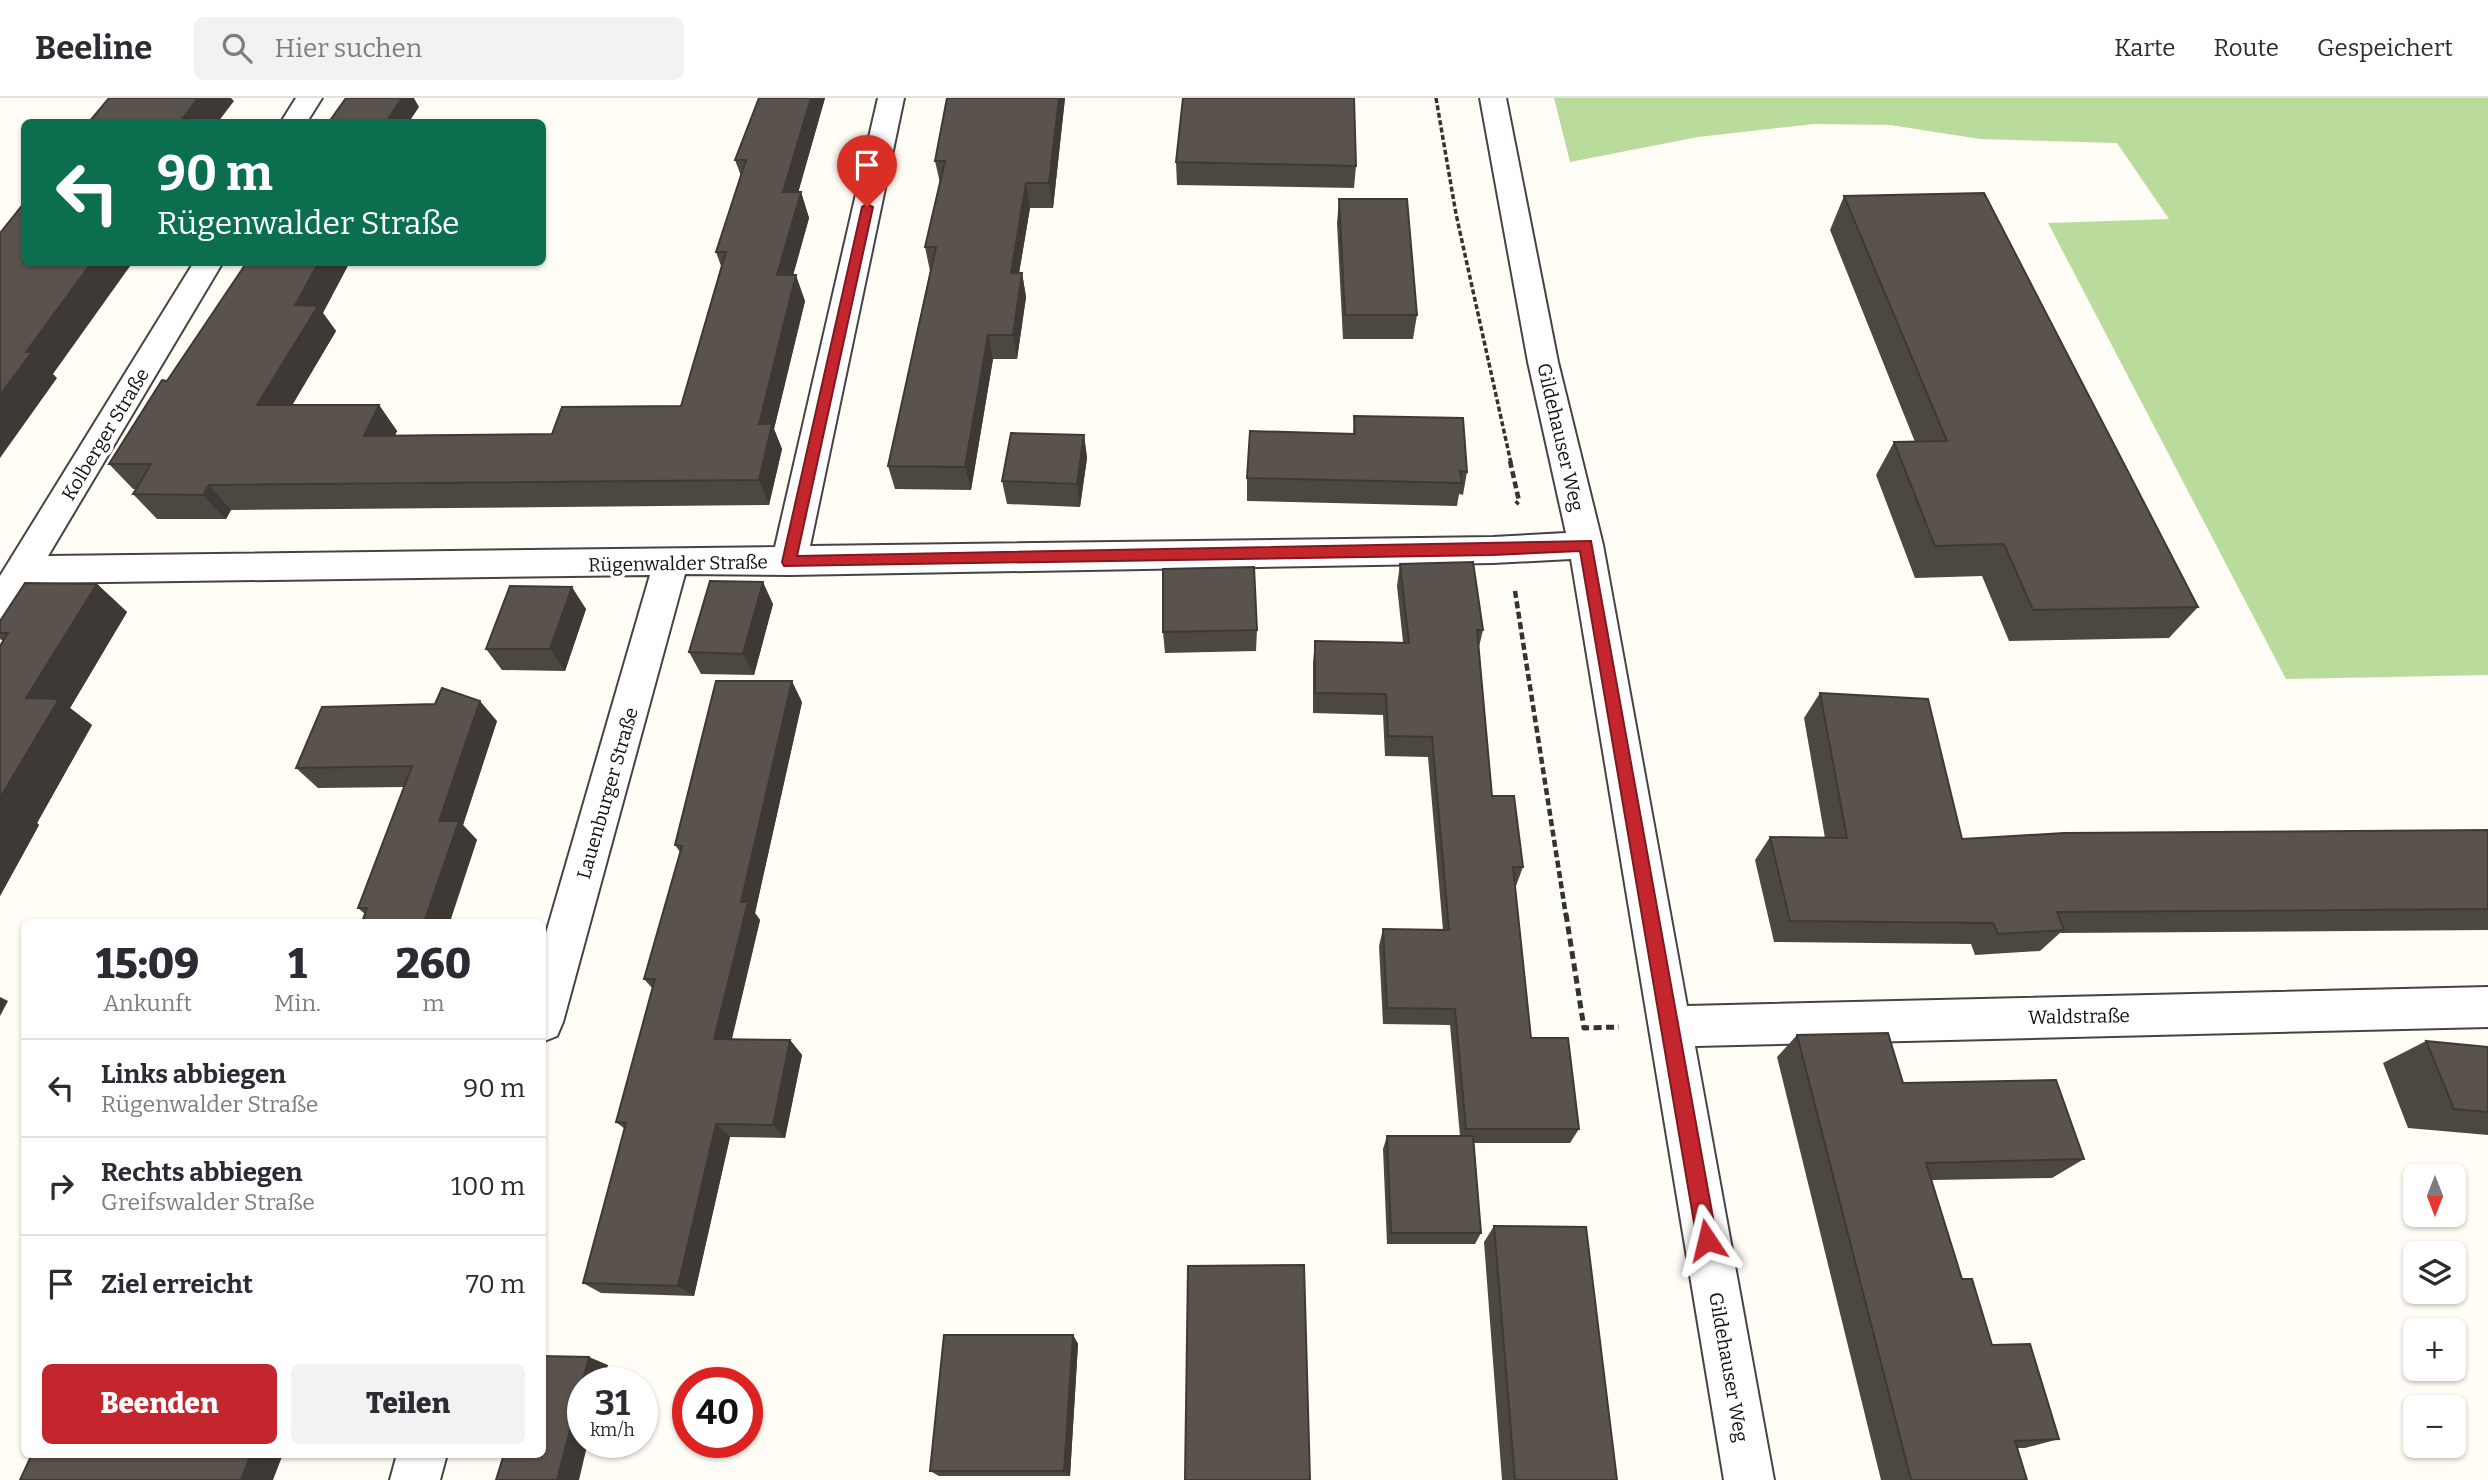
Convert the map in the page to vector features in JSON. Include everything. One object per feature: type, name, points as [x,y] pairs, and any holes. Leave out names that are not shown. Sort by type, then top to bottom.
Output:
[{"type":"street","points":[[296,119],[309,98]]},
{"type":"street","points":[[789,562],[891,98]]},
{"type":"street","name":"Gildehauser Weg","points":[[1493,98],[1543,362],[1586,545],[1749,1480]]},
{"type":"street","name":"Kolberger Straße","points":[[0,606],[207,266]]},
{"type":"street","name":"Rügenwalder Straße","points":[[22,570],[789,562],[1493,550],[1586,545]]},
{"type":"street","name":"Lauenburger Straße","points":[[546,1008],[671,563]]},
{"type":"street","name":"Waldstraße","points":[[1670,1026],[2488,1006]]},
{"type":"street","points":[[415,1480],[421,1458]]},
{"type":"path","points":[[1436,98],[1456,214],[1519,501],[1496,529],[1493,550],[1515,589],[1584,1028],[1670,1026]]},
{"type":"green space","points":[[1554,98],[2488,98],[2488,675],[2286,679],[2048,223],[2169,219],[2117,143],[1980,139],[1890,125],[1814,124],[1698,137],[1570,162]]},
{"type":"building","points":[[109,98],[198,98],[182,119],[92,119]]},
{"type":"building","points":[[346,98],[402,98],[388,119],[331,119]]},
{"type":"building","points":[[759,98],[811,98],[783,192],[801,192],[777,275],[796,275],[759,424],[772,424],[759,480],[209,485],[203,495],[133,494],[151,464],[109,464],[162,380],[167,381],[244,266],[317,266],[295,305],[318,306],[257,405],[379,405],[364,436],[552,434],[562,407],[681,406],[726,252],[716,252],[746,160],[735,160]]},
{"type":"building","points":[[947,98],[1059,98],[1049,183],[1026,183],[1011,273],[1022,273],[1013,335],[988,335],[965,467],[888,466],[936,247],[925,247],[945,161],[935,161]]},
{"type":"building","points":[[1183,98],[1354,98],[1356,166],[1176,162]]},
{"type":"building","points":[[1984,193],[2198,607],[2033,610],[2004,544],[1935,546],[1894,442],[1947,441],[1844,196]]},
{"type":"building","points":[[1339,199],[1407,199],[1417,315],[1345,315]]},
{"type":"building","points":[[21,207],[21,266],[89,266],[26,352],[32,352],[0,395],[0,233]]},
{"type":"building","points":[[1354,416],[1463,418],[1467,472],[1460,471],[1462,483],[1247,478],[1250,431],[1355,434]]},
{"type":"building","points":[[1011,433],[1084,435],[1077,484],[1002,481]]},
{"type":"building","points":[[1473,562],[1483,630],[1477,630],[1492,796],[1514,796],[1523,867],[1513,867],[1531,1038],[1568,1038],[1579,1129],[1466,1129],[1455,1009],[1387,1008],[1383,929],[1449,930],[1432,737],[1388,736],[1386,694],[1315,693],[1315,641],[1409,643],[1400,564]]},
{"type":"building","points":[[1254,567],[1257,630],[1163,632],[1163,569]]},
{"type":"building","points":[[710,581],[763,582],[743,654],[689,652]]},
{"type":"building","points":[[25,583],[97,584],[26,698],[59,699],[0,798],[0,646],[8,633],[0,633],[0,621]]},
{"type":"building","points":[[510,586],[572,587],[550,649],[486,649]]},
{"type":"building","points":[[716,681],[792,681],[741,902],[748,902],[714,1039],[790,1040],[773,1125],[716,1124],[678,1286],[583,1283],[626,1123],[616,1122],[655,979],[644,979],[682,846],[675,845]]},
{"type":"building","points":[[442,688],[480,701],[439,821],[459,821],[425,919],[363,919],[367,908],[358,908],[412,766],[296,768],[322,707],[435,704]]},
{"type":"building","points":[[1820,693],[1928,699],[1962,839],[2064,833],[2488,830],[2488,909],[2057,912],[2064,930],[1998,934],[1993,923],[1790,921],[1770,837],[1847,838]]},
{"type":"building","points":[[1888,1033],[1903,1083],[2056,1080],[2084,1159],[1926,1163],[1962,1279],[1972,1279],[1992,1345],[2030,1344],[2059,1439],[2015,1441],[2027,1480],[1911,1480],[1797,1035]]},
{"type":"building","points":[[2426,1041],[2488,1047],[2488,1112],[2454,1109]]},
{"type":"building","points":[[1387,1136],[1473,1136],[1481,1233],[1391,1233]]},
{"type":"building","points":[[1494,1226],[1586,1227],[1617,1480],[1515,1480]]},
{"type":"building","points":[[1304,1265],[1310,1480],[1185,1480],[1188,1266]]},
{"type":"building","points":[[944,1335],[1073,1335],[1064,1471],[930,1471]]},
{"type":"building","points":[[546,1356],[589,1357],[586,1367],[567,1367],[567,1442],[557,1480],[496,1480],[503,1458],[546,1458]]},
{"type":"building","points":[[30,1458],[249,1458],[241,1480],[20,1480]]},
{"type":"route","points":[[867,207],[789,562],[1493,550],[1586,545],[1707,1240]]}]
